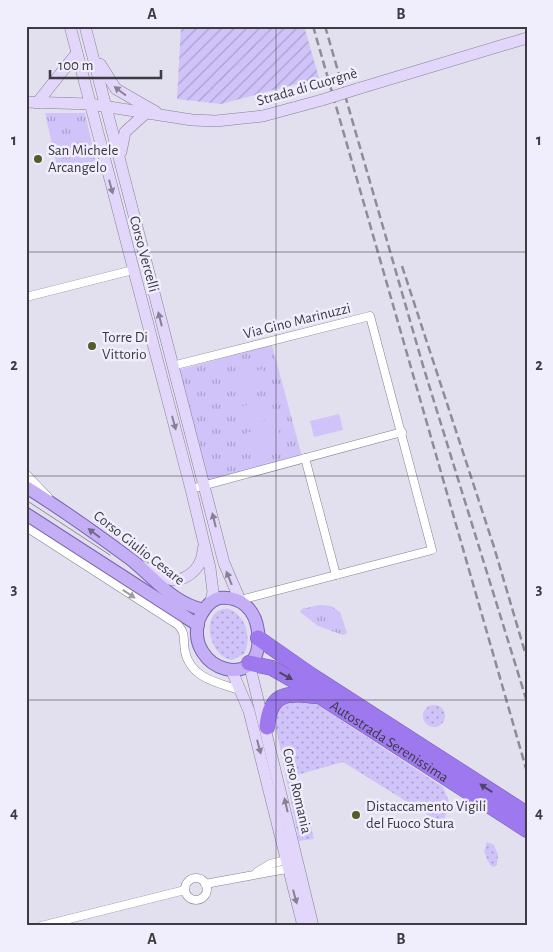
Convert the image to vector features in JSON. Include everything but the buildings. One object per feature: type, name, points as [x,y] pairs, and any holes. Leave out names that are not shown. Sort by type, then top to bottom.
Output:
[{"type":"highway","name":"Autostrada Serenissima","points":[[258,638],[327,696],[527,830]]},
{"type":"highway","name":"Autostrada Serenissima","points":[[250,663],[272,668],[327,696],[527,814]]},
{"type":"highway","points":[[267,727],[270,708],[282,696],[293,693],[327,696]]},
{"type":"main road","name":"Corso Vercelli","points":[[70,26],[191,489],[213,586],[208,605]]},
{"type":"main road","name":"Corso Vercelli","points":[[85,26],[227,574],[240,600]]},
{"type":"main road","name":"Strada di Cuorgnè","points":[[32,103],[90,104],[205,121],[246,119],[322,100],[527,38]]},
{"type":"main road","points":[[91,49],[116,89],[162,115]]},
{"type":"main road","points":[[32,103],[77,53]]},
{"type":"main road","points":[[120,161],[121,143],[125,132],[146,113]]},
{"type":"main road","name":"Corso Giulio Cesare","points":[[26,486],[132,561],[176,598],[190,607],[208,605]]},
{"type":"main road","name":"Corso Giulio Cesare","points":[[26,514],[91,562],[198,625]]},
{"type":"main road","points":[[132,561],[166,578],[181,579],[190,575],[200,563],[203,555],[203,540]]},
{"type":"main road","points":[[227,597],[240,600],[252,613],[258,638],[256,651],[250,663],[242,669],[232,671],[215,665],[202,648],[198,625],[208,605],[227,597]]},
{"type":"main road","name":"Corso Romania","points":[[250,663],[267,727],[303,926]]},
{"type":"main road","name":"Corso Romania","points":[[232,671],[250,711],[293,863],[314,926]]},
{"type":"street","points":[[26,297],[133,270]]},
{"type":"street","name":"Via Gino Marinuzzi","points":[[172,366],[370,316],[402,432]]},
{"type":"street","points":[[191,489],[402,432],[432,550],[240,600]]},
{"type":"street","points":[[306,458],[336,575]]},
{"type":"street","name":"Corso Giulio Cesare","points":[[26,474],[56,506]]},
{"type":"street","name":"Corso Giulio Cesare","points":[[26,527],[91,562],[178,625],[184,635],[188,659],[196,670],[204,677],[240,690]]},
{"type":"street","points":[[204,677],[215,665]]},
{"type":"street","points":[[205,884],[293,863]]},
{"type":"street","points":[[191,879],[200,879],[205,884],[206,892],[200,899],[190,898],[185,890],[186,884],[191,879]]},
{"type":"street","points":[[41,926],[185,890]]},
{"type":"green space","points":[[304,26],[319,78],[221,104],[177,99],[181,27]]},
{"type":"green space","points":[[45,113],[85,113],[96,161],[55,170],[56,162]]},
{"type":"green space","points":[[272,345],[302,457],[208,482],[178,370]]},
{"type":"green space","points":[[263,369],[268,388],[237,396],[232,378]]},
{"type":"green space","points":[[270,399],[276,417],[245,426],[239,407]]},
{"type":"green space","points":[[339,414],[343,430],[314,437],[310,421]]},
{"type":"green space","points":[[277,424],[282,443],[251,452],[246,433]]},
{"type":"green space","points":[[319,605],[331,606],[340,612],[347,633],[343,635],[318,626],[300,612],[302,609]]},
{"type":"green space","points":[[229,609],[240,617],[247,634],[244,654],[232,660],[223,657],[216,650],[210,632],[210,623],[214,615],[220,610]]},
{"type":"green space","points":[[309,699],[443,787],[450,804],[443,822],[441,823],[343,762],[297,775],[314,839],[299,841],[274,718],[282,703]]},
{"type":"green space","points":[[434,705],[442,708],[445,716],[442,724],[434,727],[426,724],[423,716],[426,708]]},
{"type":"green space","points":[[487,842],[494,845],[498,855],[497,865],[494,867],[490,865],[484,852]]},
{"type":"tram line","points":[[26,500],[110,555]]},
{"type":"railway","points":[[313,26],[527,772]]},
{"type":"railway","points":[[325,26],[424,369],[527,702]]},
{"type":"railway","points":[[402,266],[494,547],[527,659]]},
{"type":"place","name":"San Michele Arcangelo","points":[[38,159]]},
{"type":"place","name":"Torre Di Vittorio","points":[[92,346]]},
{"type":"place","name":"Distaccamento Vigili del Fuoco Stura","points":[[356,815]]}]
